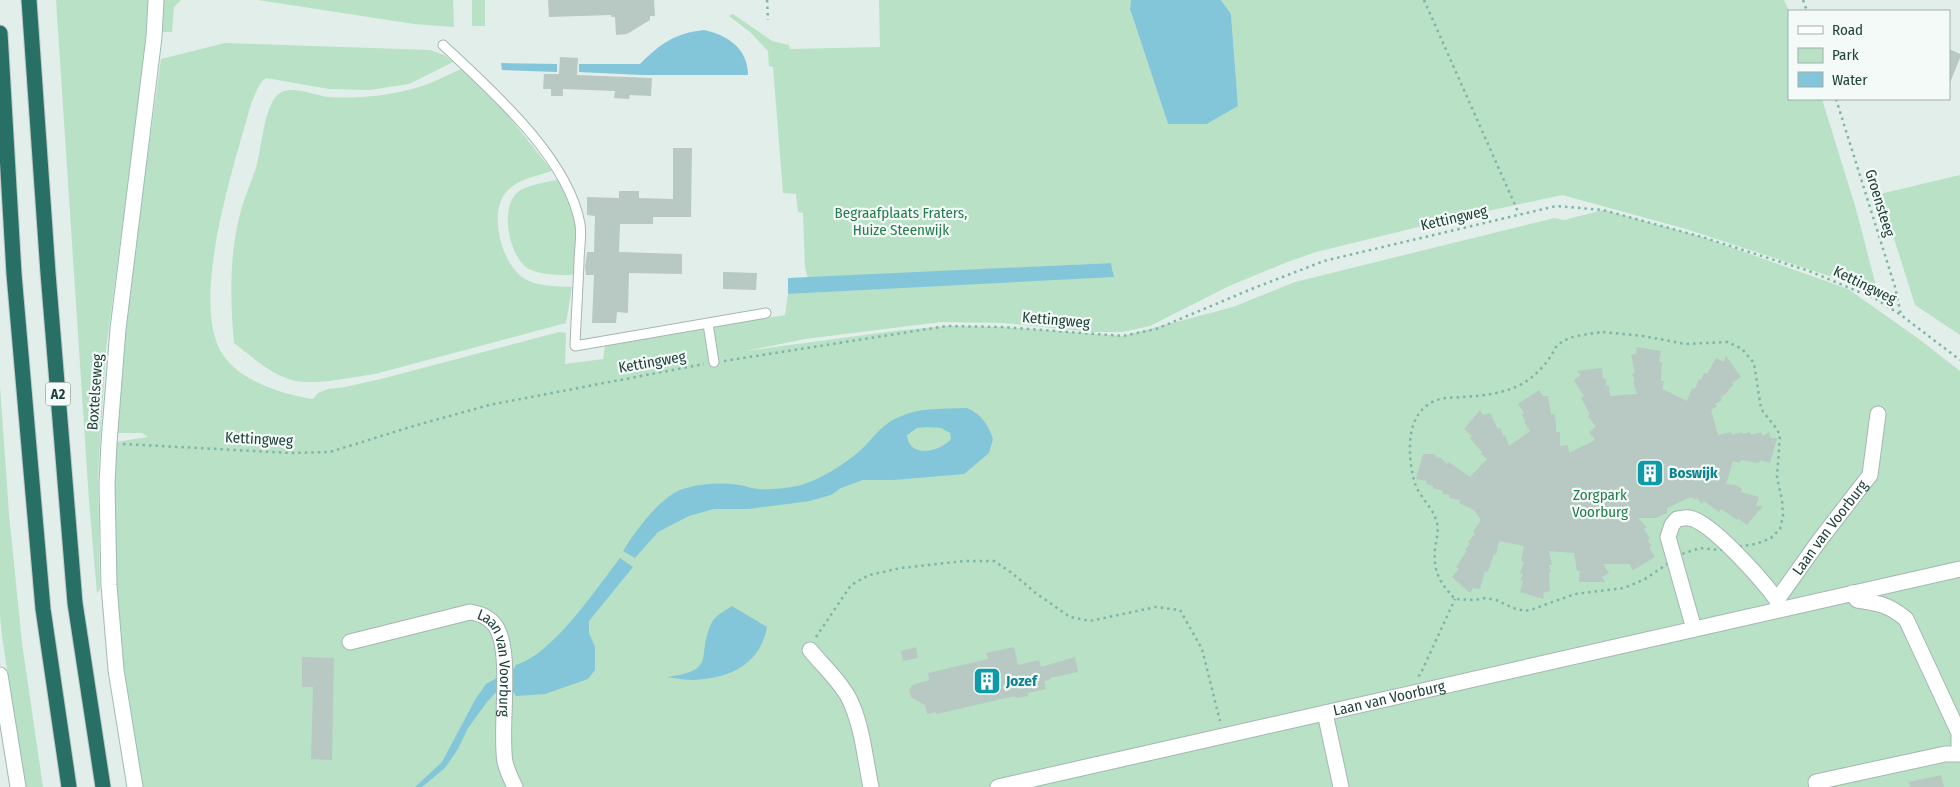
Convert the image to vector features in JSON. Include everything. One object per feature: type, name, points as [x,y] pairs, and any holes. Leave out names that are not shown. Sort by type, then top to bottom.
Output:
[{"type":"highway","name":"Boxtelseweg","points":[[29,0],[48,273],[75,603],[103,787]]},
{"type":"highway","name":"A2","points":[[0,33],[14,274],[43,609],[69,787]]},
{"type":"street","name":"Boxtelseweg","points":[[135,787],[116,670],[112,625],[108,533],[109,443],[118,329],[154,37],[156,0]]},
{"type":"street","name":"Laan van Voorburg","points":[[1778,605],[1819,541],[1870,475],[1878,414]]},
{"type":"street","points":[[1694,629],[1668,537],[1672,525],[1677,519],[1689,518],[1702,523],[1762,580],[1778,605]]},
{"type":"street","name":"Laan van Voorburg","points":[[998,787],[1694,629],[1778,605],[1852,593],[1960,568]]},
{"type":"street","points":[[1817,787],[1816,782],[1945,754],[1960,754],[1960,733],[1906,619],[1883,603],[1857,600],[1852,593]]},
{"type":"street","name":"Laan van Voorburg","points":[[350,642],[470,612],[485,616],[495,625],[502,640],[505,762],[515,787]]},
{"type":"street","points":[[810,650],[852,703],[864,742],[871,787]]},
{"type":"street","points":[[0,675],[18,787]]},
{"type":"street","points":[[1325,713],[1341,787]]},
{"type":"lane","points":[[443,45],[511,111],[538,142],[572,197],[580,225],[575,346],[766,313]]},
{"type":"lane","points":[[708,324],[714,362]]},
{"type":"path","points":[[767,0],[768,20]]},
{"type":"path","points":[[1424,0],[1519,214]]},
{"type":"path","name":"Groensteeg","points":[[1836,100],[1895,287],[1901,315]]},
{"type":"path","name":"Kettingweg","points":[[109,443],[291,453],[330,452],[490,405],[714,362],[946,326],[1002,326],[1123,336],[1156,329],[1324,261],[1556,206],[1603,210],[1702,237],[1809,271],[1876,300],[1901,315],[1960,360]]},
{"type":"path","points":[[1603,332],[1686,344],[1728,342],[1742,349],[1754,363],[1761,410],[1780,435],[1777,477],[1783,516],[1780,529],[1771,538],[1756,544],[1730,548],[1718,550],[1700,548],[1686,552],[1674,558],[1645,579],[1624,588],[1575,594],[1548,605],[1525,611],[1486,598],[1474,600],[1455,599],[1440,584],[1435,551],[1438,532],[1437,522],[1433,510],[1420,495],[1414,482],[1409,449],[1411,430],[1420,410],[1440,399],[1500,392],[1530,380],[1544,366],[1557,345],[1568,339],[1603,332]]},
{"type":"path","points":[[810,650],[819,631],[850,585],[869,575],[901,568],[964,561],[994,562],[1070,617],[1090,621],[1156,607],[1180,610],[1202,649],[1223,735]]},
{"type":"path","points":[[1411,677],[1420,675],[1455,599]]},
{"type":"green space","points":[[56,0],[148,0],[145,54],[106,350],[98,476],[100,589],[97,593],[89,501]]},
{"type":"green space","points":[[163,0],[181,0],[174,7],[172,32],[160,32]]},
{"type":"green space","points":[[258,0],[453,0],[454,27],[414,24]]},
{"type":"green space","points":[[472,0],[485,0],[485,26],[472,26]]},
{"type":"green space","name":"Zorgpark Voorburg","points":[[879,0],[1131,0],[1130,9],[1168,124],[1207,124],[1238,106],[1231,14],[1221,0],[1784,0],[1789,10],[1788,100],[1822,100],[1856,209],[1876,286],[1875,291],[1686,229],[1562,195],[1451,219],[1316,252],[1229,286],[1150,326],[1122,332],[1092,332],[1004,323],[941,322],[805,339],[746,351],[894,331],[947,326],[1002,327],[1123,336],[1233,307],[1295,282],[1554,218],[1564,220],[1603,210],[1702,237],[1848,289],[1919,339],[1960,371],[1960,787],[135,787],[116,670],[109,443],[148,437],[142,433],[113,433],[121,351],[161,59],[225,43],[430,50],[444,55],[453,62],[409,84],[369,90],[329,89],[266,78],[255,93],[235,161],[218,232],[212,268],[210,302],[213,331],[223,355],[240,372],[276,390],[313,399],[318,393],[328,389],[381,379],[559,332],[566,333],[565,364],[603,359],[605,346],[785,315],[788,294],[1114,276],[1111,263],[808,278],[805,268],[803,213],[798,212],[796,194],[783,193],[773,67],[769,66],[768,51],[750,32],[729,16],[733,14],[772,41],[789,45],[790,49],[880,47]]},
{"type":"green space","points":[[461,69],[508,115],[552,171],[522,181],[507,191],[501,200],[498,212],[498,225],[504,252],[518,274],[538,284],[572,287],[566,323],[375,374],[342,379],[318,382],[295,381],[265,367],[234,343],[232,275],[238,223],[257,164],[267,115],[275,98],[280,93],[291,90],[329,97],[350,98],[381,95],[431,83]]},
{"type":"green space","points":[[1960,175],[1960,335],[1915,305],[1880,194]]},
{"type":"green space","points":[[566,179],[576,195],[580,209],[574,273],[571,275],[544,274],[529,269],[516,254],[509,232],[509,209],[512,199],[522,189]]},
{"type":"green space","points":[[0,386],[9,514],[22,643],[43,787],[25,787],[2,636],[0,616]]},
{"type":"water","points":[[1131,0],[1221,0],[1231,14],[1238,106],[1207,124],[1168,124],[1130,9]]},
{"type":"water","points":[[704,30],[721,35],[735,44],[744,57],[748,75],[641,75],[579,72],[579,64],[640,64],[661,45],[676,37]]},
{"type":"water","points":[[501,63],[557,64],[557,72],[502,70]]},
{"type":"water","points":[[1111,263],[1114,277],[788,294],[788,278]]},
{"type":"water","points":[[967,408],[980,416],[993,439],[989,453],[964,474],[894,480],[863,480],[841,488],[831,495],[810,501],[749,509],[714,509],[689,516],[658,532],[635,558],[623,551],[634,534],[656,508],[680,490],[718,483],[742,485],[754,489],[806,484],[851,458],[880,429],[894,419],[924,410]],"holes":[[[917,428],[941,428],[950,433],[951,439],[940,447],[926,451],[913,448],[909,443],[907,435]]]},
{"type":"water","points":[[620,558],[633,567],[589,621],[589,633],[595,647],[595,670],[588,679],[545,694],[516,696],[510,687],[499,689],[468,728],[458,749],[445,768],[422,787],[415,787],[442,762],[475,700],[486,684],[500,676],[510,674],[516,665],[530,659],[559,634],[586,603]]},
{"type":"water","points":[[732,606],[767,627],[758,651],[750,660],[731,672],[707,679],[694,680],[667,677],[693,671],[699,666],[712,621]]},
{"type":"building","points":[[548,0],[654,0],[655,16],[650,16],[650,20],[627,34],[616,35],[615,17],[611,17],[611,15],[549,17]]},
{"type":"building","points":[[1950,49],[1960,54],[1950,83]]},
{"type":"building","points":[[560,57],[578,58],[577,75],[652,78],[651,96],[630,95],[629,99],[614,98],[615,91],[563,89],[563,96],[551,96],[551,89],[543,89],[544,74],[559,74]]},
{"type":"building","points":[[673,148],[692,148],[691,217],[653,217],[653,224],[620,224],[619,252],[682,254],[682,274],[629,273],[628,313],[617,312],[616,323],[592,323],[594,275],[586,275],[585,267],[587,252],[594,252],[595,216],[587,215],[587,197],[619,198],[619,191],[639,191],[639,198],[673,199]]},
{"type":"building","points":[[723,272],[757,273],[756,290],[723,289]]},
{"type":"building","name":"Boswijk","points":[[1636,347],[1661,351],[1659,362],[1662,362],[1661,381],[1664,381],[1662,389],[1687,401],[1692,388],[1695,389],[1704,373],[1707,374],[1716,358],[1724,362],[1726,356],[1741,377],[1732,383],[1734,385],[1720,398],[1722,400],[1715,404],[1717,406],[1711,410],[1718,435],[1731,432],[1732,435],[1750,432],[1751,435],[1761,432],[1763,436],[1769,432],[1771,438],[1777,438],[1770,463],[1760,460],[1759,463],[1741,460],[1740,463],[1733,461],[1726,484],[1735,485],[1742,489],[1741,492],[1759,497],[1756,506],[1763,506],[1747,525],[1721,509],[1719,512],[1704,501],[1702,504],[1697,498],[1695,500],[1691,497],[1667,508],[1667,513],[1656,518],[1638,518],[1647,528],[1644,529],[1650,539],[1647,540],[1652,546],[1649,547],[1655,557],[1633,570],[1629,564],[1603,564],[1609,573],[1602,577],[1605,582],[1579,582],[1580,571],[1577,571],[1574,553],[1549,551],[1552,565],[1549,565],[1551,572],[1549,573],[1550,591],[1543,593],[1544,599],[1520,592],[1523,581],[1520,580],[1523,574],[1520,573],[1524,562],[1521,561],[1524,546],[1499,541],[1496,555],[1494,554],[1488,572],[1485,571],[1480,589],[1473,588],[1470,593],[1452,577],[1459,569],[1456,567],[1467,551],[1465,549],[1470,544],[1468,542],[1475,534],[1473,532],[1481,520],[1474,510],[1459,503],[1460,500],[1449,498],[1450,495],[1442,494],[1443,491],[1426,484],[1427,481],[1416,479],[1423,454],[1434,454],[1470,477],[1487,459],[1481,454],[1482,452],[1470,438],[1472,436],[1464,429],[1480,410],[1483,415],[1490,413],[1498,429],[1501,428],[1509,446],[1530,431],[1524,422],[1526,421],[1522,415],[1524,413],[1518,404],[1539,390],[1543,396],[1548,396],[1551,414],[1554,414],[1556,421],[1556,432],[1560,432],[1560,446],[1568,445],[1569,453],[1595,440],[1589,432],[1596,427],[1588,416],[1590,414],[1581,398],[1584,396],[1574,380],[1581,375],[1577,371],[1602,368],[1603,379],[1606,378],[1606,386],[1609,386],[1610,396],[1637,394],[1633,382],[1635,381],[1632,374],[1635,373],[1631,355],[1637,353]]},
{"type":"building","points":[[916,647],[918,658],[903,661],[901,651]]},
{"type":"building","name":"Jozef","points":[[1014,647],[1018,665],[1039,660],[1041,667],[1075,657],[1078,672],[1050,678],[1050,680],[1044,681],[1046,689],[1028,693],[1028,696],[1016,698],[1015,696],[936,714],[936,712],[927,714],[925,705],[911,697],[909,690],[912,685],[929,680],[928,673],[988,659],[986,653]]},
{"type":"building","points":[[302,657],[334,658],[332,760],[311,759],[313,687],[302,687]]},
{"type":"building","points":[[1941,775],[1944,787],[1910,787],[1909,782]]},
{"type":"place","name":"Boswijk","points":[[1650,473]]},
{"type":"place","name":"Jozef","points":[[987,681]]},
{"type":"park label","name":"Begraafplaats Fraters, Huize Steenwijk","points":[[901,222]]}]
